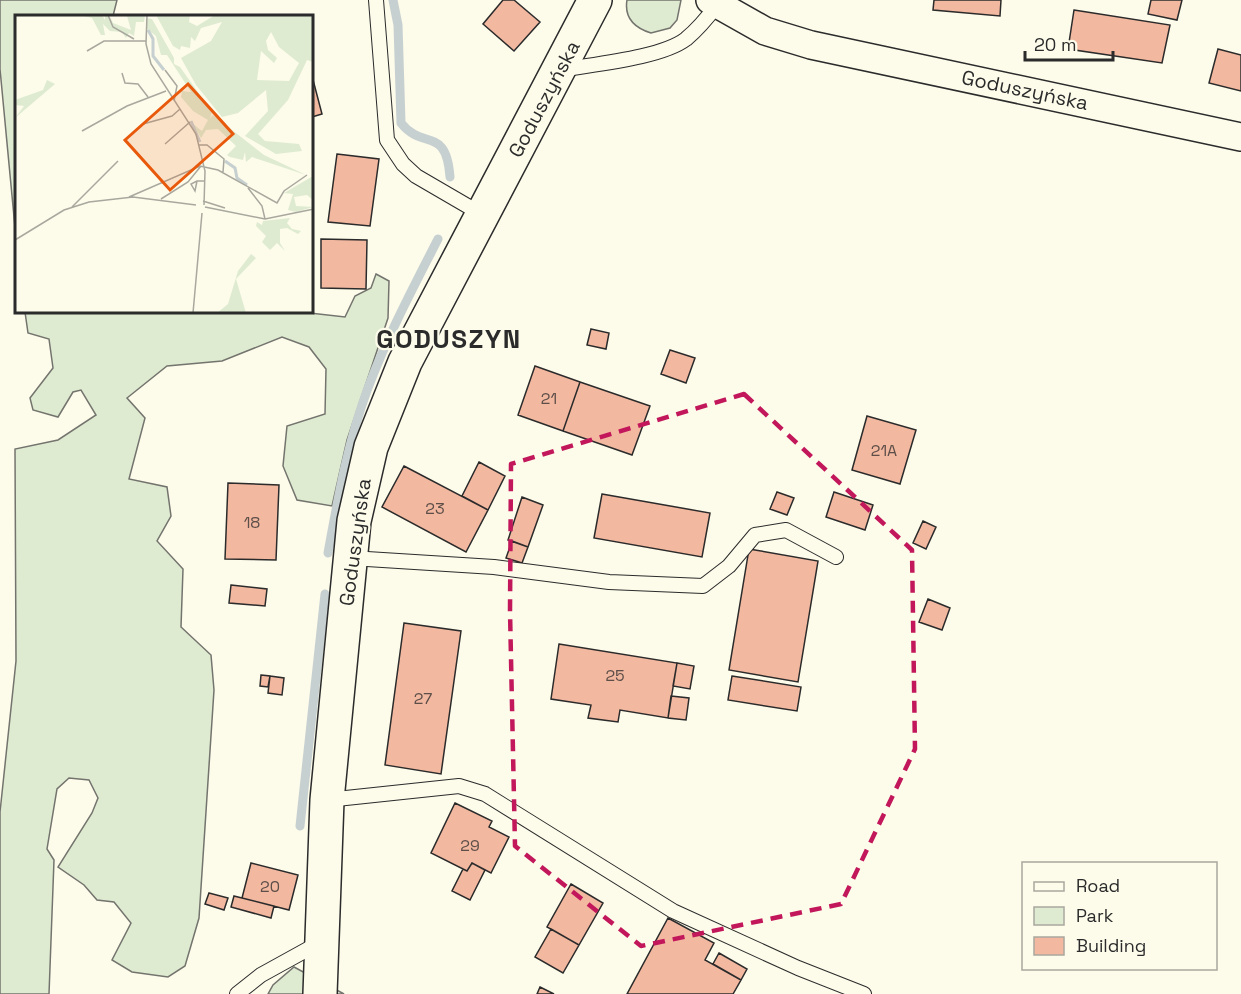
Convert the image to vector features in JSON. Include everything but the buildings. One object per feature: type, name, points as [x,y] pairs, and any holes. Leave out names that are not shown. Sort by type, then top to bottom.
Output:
[{"type":"street","name":"Goduszyńska","points":[[320,994],[324,940],[327,800],[351,558],[361,483],[386,403],[596,0]]},
{"type":"street","name":"Goduszyńska","points":[[714,2],[765,31],[811,45],[1241,137]]},
{"type":"lane","points":[[376,0],[387,140],[403,164],[416,176],[483,215]]},
{"type":"lane","points":[[559,70],[658,52],[685,40],[714,2]]},
{"type":"lane","points":[[351,558],[494,567],[609,582],[703,586],[729,566],[754,535],[786,530],[836,557]]},
{"type":"lane","points":[[327,800],[459,786],[485,794],[674,911],[798,968],[864,994]]},
{"type":"lane","points":[[237,994],[261,975],[324,940]]},
{"type":"highlighted area","points":[[744,394],[912,550],[915,749],[841,904],[641,946],[515,846],[510,611],[511,464]]},
{"type":"green space","points":[[0,0],[117,0],[113,15],[15,15],[15,227],[0,69]]},
{"type":"green space","points":[[627,0],[681,0],[677,20],[670,28],[651,33],[640,28],[629,17]]},
{"type":"green space","points":[[376,274],[389,281],[388,318],[347,440],[332,506],[297,500],[283,466],[287,426],[325,414],[326,369],[309,347],[282,337],[222,361],[167,366],[127,398],[145,418],[129,479],[167,487],[171,516],[157,541],[183,569],[181,627],[211,655],[214,690],[199,918],[185,966],[168,977],[132,972],[112,960],[131,923],[114,902],[97,900],[84,885],[58,867],[92,813],[98,798],[89,780],[69,778],[57,789],[47,849],[54,860],[49,994],[0,994],[0,812],[16,661],[15,449],[58,440],[96,415],[81,390],[73,392],[58,417],[33,410],[30,398],[53,368],[49,339],[28,333],[25,314],[314,313],[345,317],[355,296],[371,288]]},
{"type":"green space","points":[[294,967],[344,994],[268,994],[273,985]]},
{"type":"waterway","points":[[393,0],[398,25],[401,123],[417,136],[439,144],[448,161],[450,177]]},
{"type":"waterway","points":[[328,553],[344,470],[361,408],[392,331],[438,239]]},
{"type":"waterway","points":[[300,826],[325,594]]},
{"type":"district","name":"GODUSZYN","points":[[449,339]]}]
